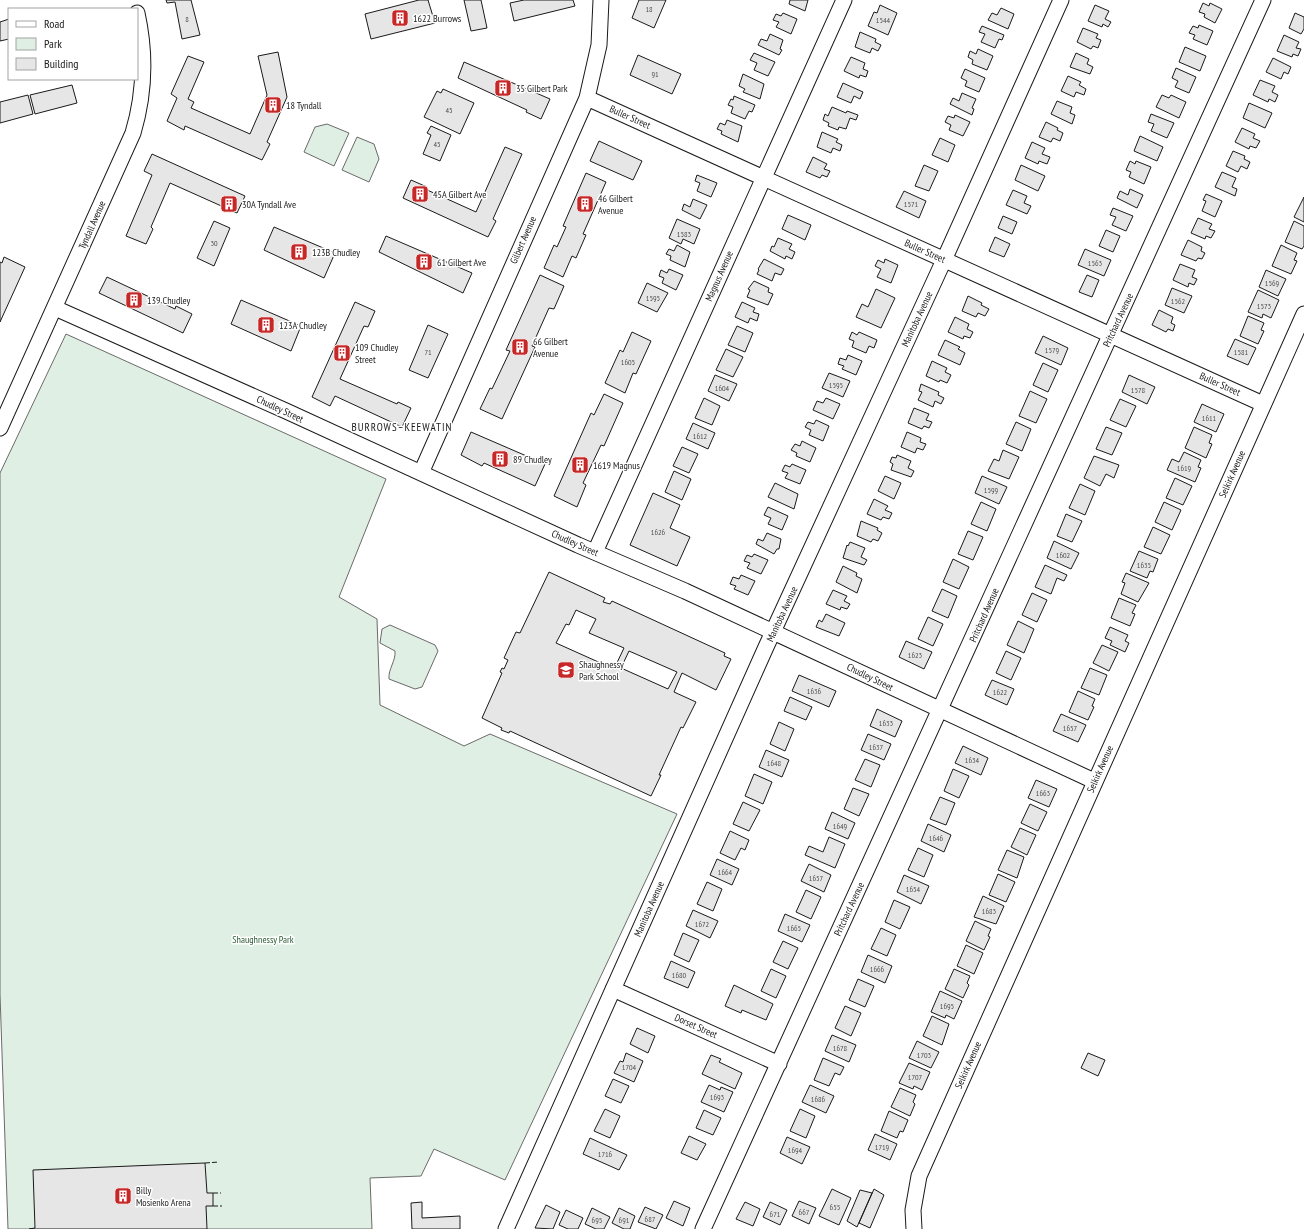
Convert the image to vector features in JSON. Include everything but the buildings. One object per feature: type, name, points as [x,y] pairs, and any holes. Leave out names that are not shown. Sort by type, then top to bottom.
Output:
[{"type":"street","name":"Gilbert Avenue","points":[[421,473],[587,98],[599,45],[601,0]]},
{"type":"street","name":"Magnus Avenue","points":[[596,552],[844,0]]},
{"type":"street","name":"Manitoba Avenue","points":[[506,1229],[774,632],[1061,0]]},
{"type":"street","name":"Pritchard Avenue","points":[[703,1229],[1263,0]]},
{"type":"street","name":"Tyndall Avenue","points":[[0,428],[133,133],[142,96],[144,74],[141,35],[138,18]]},
{"type":"street","name":"Buller Street","points":[[587,98],[1263,404]]},
{"type":"street","name":"Chudley Street","points":[[55,308],[774,632],[1094,781]]},
{"type":"street","name":"Selkirk Avenue","points":[[914,1229],[913,1210],[919,1176],[1094,781],[1304,314]]},
{"type":"street","name":"Dorset Street","points":[[613,989],[779,1064]]},
{"type":"green space","points":[[327,124],[349,133],[334,166],[304,152],[315,127]]},
{"type":"green space","points":[[357,137],[374,144],[379,159],[369,182],[342,170]]},
{"type":"green space","name":"Shaughnessy Park","points":[[66,334],[386,479],[339,597],[377,619],[380,705],[464,746],[490,734],[677,814],[505,1180],[434,1149],[421,1176],[370,1178],[372,1229],[8,1229],[0,994],[0,473]]},
{"type":"green space","points":[[390,625],[435,645],[438,651],[422,687],[415,689],[389,679],[395,651],[380,643],[382,629]]},
{"type":"fence","points":[[205,1163],[219,1162]]},
{"type":"fence","points":[[213,1193],[221,1193]]},
{"type":"fence","points":[[213,1206],[222,1206]]},
{"type":"place","name":"1622 Burrows","points":[[400,18]]},
{"type":"place","name":"35 Gilbert Park","points":[[503,88]]},
{"type":"place","name":"18 Tyndall","points":[[273,105]]},
{"type":"place","name":"45A Gilbert Ave","points":[[420,194]]},
{"type":"place","name":"30A Tyndall Ave","points":[[229,204]]},
{"type":"place","name":"46 Gilbert Avenue","points":[[585,204]]},
{"type":"place","name":"123B Chudley","points":[[299,252]]},
{"type":"place","name":"61 Gilbert Ave","points":[[424,262]]},
{"type":"place","name":"139 Chudley","points":[[134,300]]},
{"type":"place","name":"123A Chudley","points":[[266,325]]},
{"type":"place","name":"66 Gilbert Avenue","points":[[520,347]]},
{"type":"place","name":"109 Chudley Street","points":[[342,353]]},
{"type":"place","name":"89 Chudley","points":[[500,459]]},
{"type":"place","name":"1619 Magnus","points":[[580,465]]},
{"type":"place","name":"Shaughnessy Park School","points":[[566,670]]},
{"type":"place","name":"Billy Mosienko Arena","points":[[123,1196]]},
{"type":"district","name":"BURROWS–KEEWATIN","points":[[402,427]]}]
